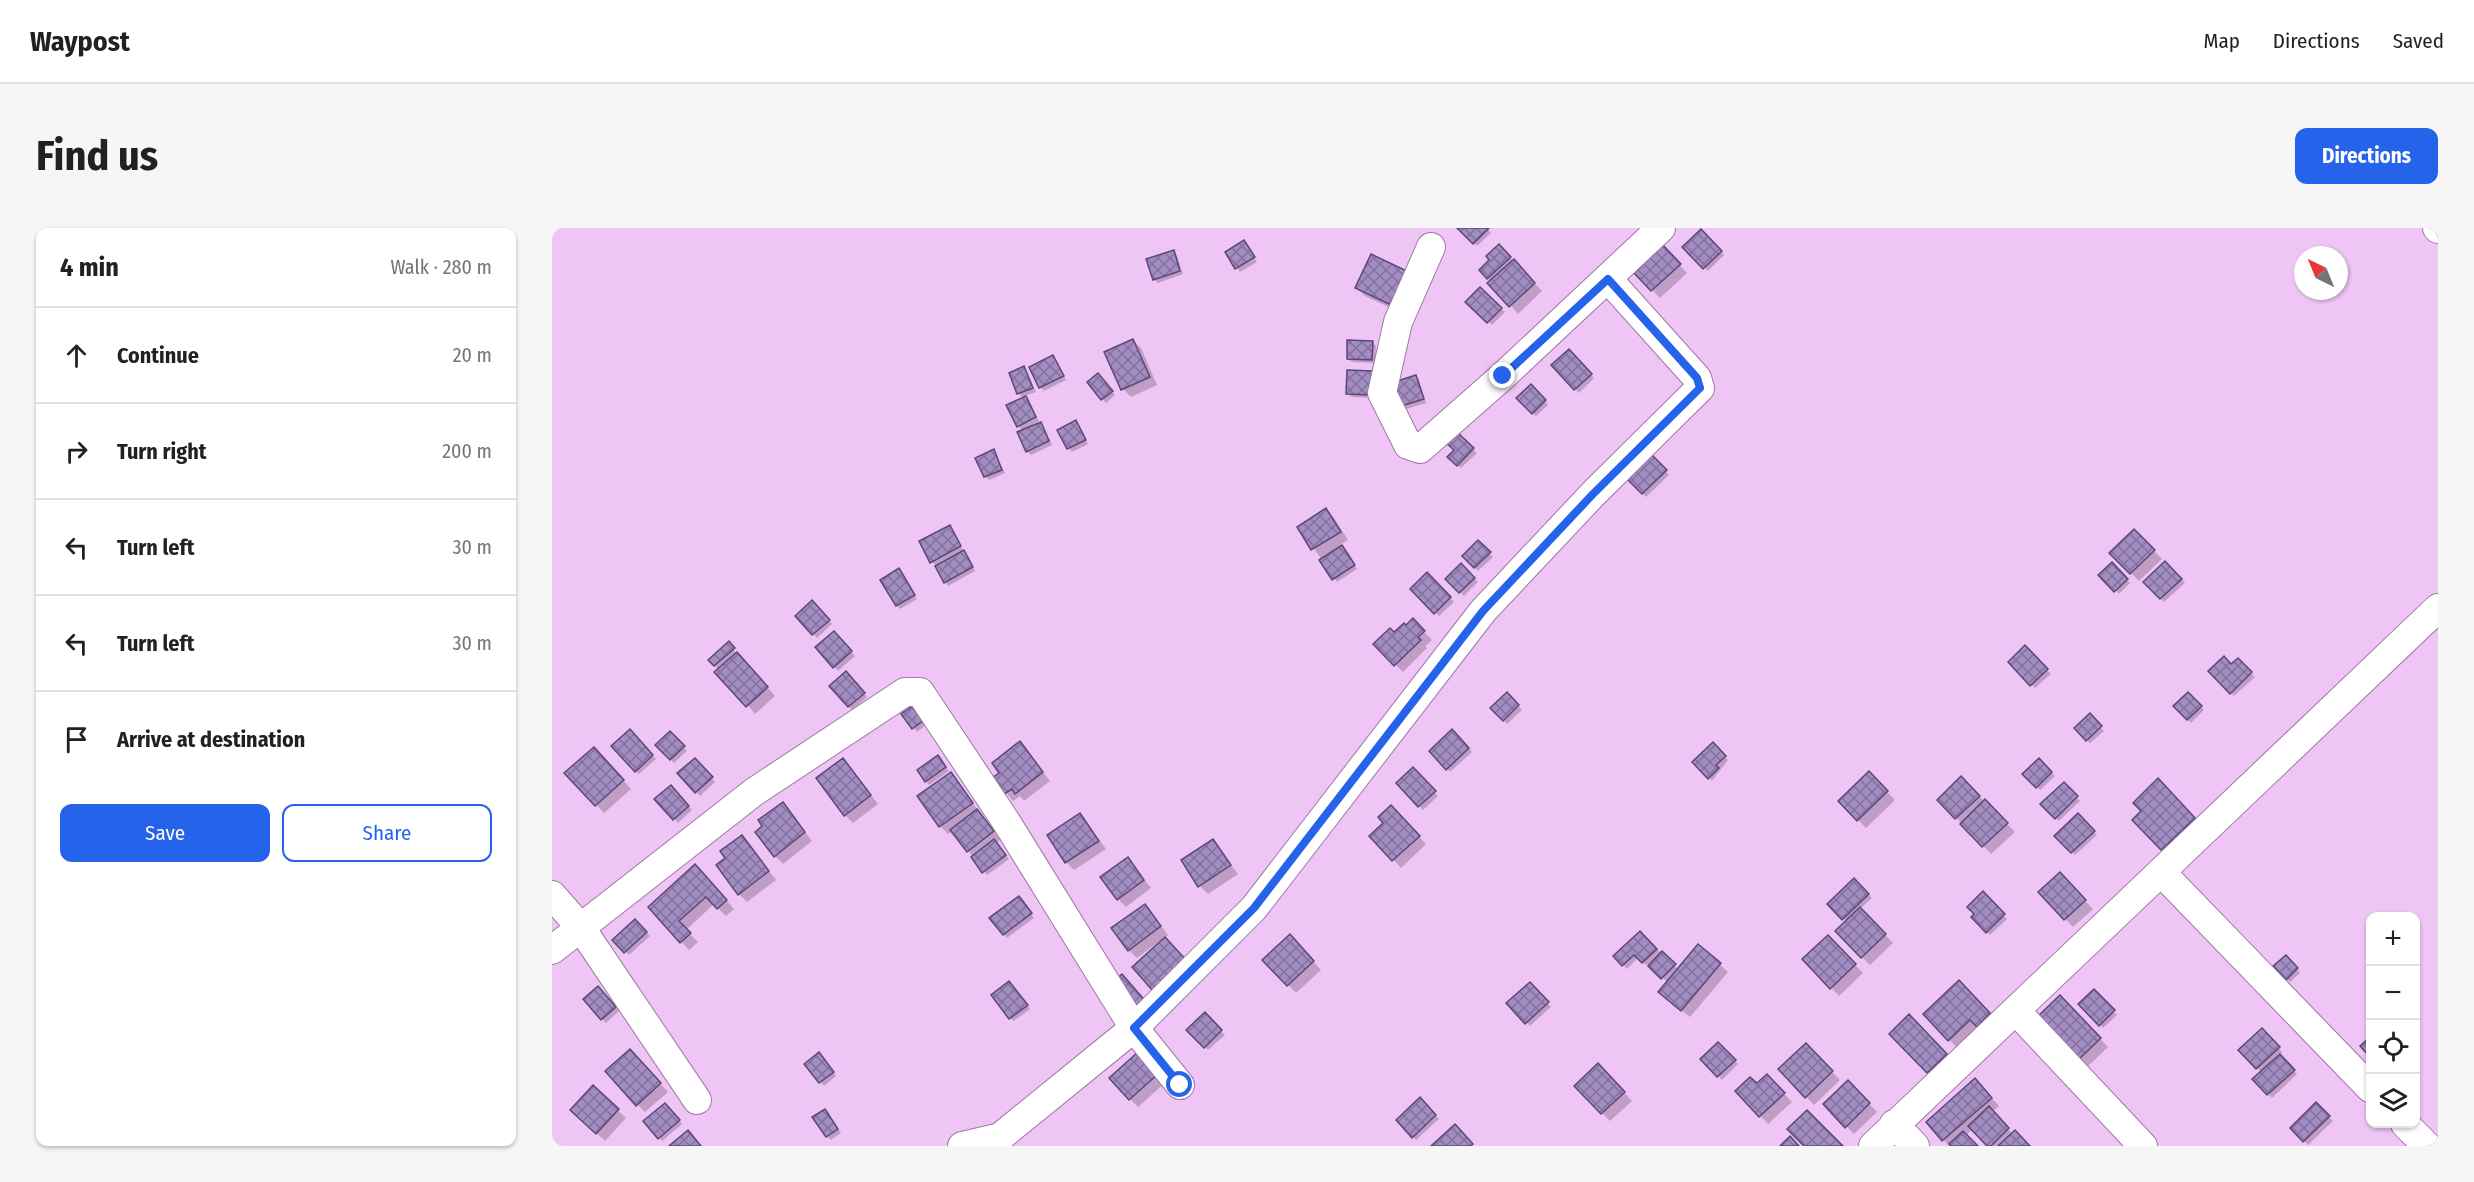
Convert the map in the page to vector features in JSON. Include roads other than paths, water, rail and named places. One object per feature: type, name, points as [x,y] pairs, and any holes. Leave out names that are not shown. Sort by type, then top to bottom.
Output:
[{"type":"street","points":[[1431,247],[1398,322],[1382,393],[1408,445],[1420,449],[1503,376],[1661,228]]},
{"type":"street","points":[[962,1146],[1000,1137],[1134,1028],[1254,908],[1483,611],[1593,494],[1700,388],[1697,378],[1608,279]]},
{"type":"street","points":[[1873,1146],[2438,608]]},
{"type":"street","points":[[552,950],[753,792],[905,692],[920,692],[1007,823],[1134,1028],[1180,1085]]},
{"type":"street","points":[[2161,872],[2366,1084]]},
{"type":"street","points":[[552,895],[581,928],[697,1100]]},
{"type":"street","points":[[2016,1011],[2143,1146]]},
{"type":"street","points":[[1894,1124],[1915,1146]]},
{"type":"street","points":[[2409,1128],[2427,1146]]}]
